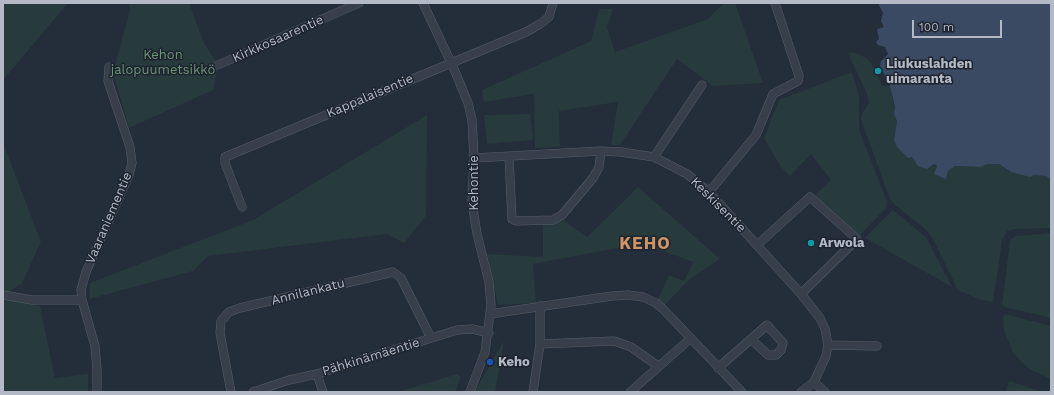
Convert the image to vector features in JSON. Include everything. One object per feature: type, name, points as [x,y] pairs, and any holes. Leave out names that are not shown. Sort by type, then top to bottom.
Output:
[{"type":"street","name":"Kirkkosaarentie","points":[[218,65],[359,3]]},
{"type":"street","name":"Kehontie","points":[[423,3],[468,103],[472,120],[474,158],[472,202],[476,234],[489,282],[491,296],[489,333],[484,359],[470,392]]},
{"type":"street","name":"Kappalaisentie","points":[[242,207],[225,163],[225,157],[540,24],[552,12],[554,3]]},
{"type":"street","points":[[709,192],[756,135],[773,94],[798,81],[799,76],[775,3]]},
{"type":"street","name":"Vaaraniementie","points":[[82,300],[81,290],[86,272],[129,175],[132,163],[130,147],[108,81],[109,67]]},
{"type":"street","points":[[654,157],[702,85]]},
{"type":"street","points":[[509,157],[512,218],[516,221],[553,220],[562,215],[593,178],[599,167],[601,151]]},
{"type":"street","name":"Keskisentie","points":[[474,158],[601,151],[638,153],[654,157],[687,174],[709,192],[801,294],[820,318],[825,329],[828,345],[822,368],[814,382],[801,392]]},
{"type":"street","points":[[757,245],[810,197],[857,239],[801,294]]},
{"type":"street","name":"Annilankatu","points":[[231,392],[220,333],[221,321],[229,312],[240,308],[393,272],[401,278],[431,338]]},
{"type":"street","points":[[3,295],[32,300],[82,300],[95,346],[97,392]]},
{"type":"street","points":[[490,314],[612,296],[636,295],[656,303],[691,338],[739,391]]},
{"type":"street","points":[[533,392],[540,344],[540,306]]},
{"type":"street","name":"Pähkinämäentie","points":[[253,392],[289,380],[318,374],[463,329],[477,329],[489,333]]},
{"type":"street","points":[[630,392],[691,338]]},
{"type":"street","points":[[718,368],[751,339]]},
{"type":"street","points":[[540,344],[614,341],[631,347],[658,366]]},
{"type":"street","points":[[828,345],[877,346]]},
{"type":"street","points":[[318,374],[323,392]]},
{"type":"street","points":[[814,382],[825,392]]},
{"type":"green space","points":[[3,3],[68,3],[3,80]]},
{"type":"green space","name":"Kehon jalopuumetsikkö","points":[[129,3],[189,3],[204,43],[218,65],[213,90],[129,128],[113,73],[130,9]]},
{"type":"green space","points":[[724,3],[735,3],[763,83],[713,86],[677,59],[620,145],[611,145],[618,102],[559,111],[560,147],[535,148],[534,94],[484,102],[482,90],[591,41],[599,9],[613,9],[607,27],[615,52],[708,19]]},
{"type":"green space","points":[[848,53],[856,53],[866,58],[872,64],[882,86],[890,86],[897,121],[894,140],[912,157],[948,171],[955,166],[981,167],[987,164],[999,164],[1011,172],[1046,176],[1051,180],[1051,228],[1015,229],[1007,231],[1002,241],[993,302],[980,300],[958,290],[932,237],[924,228],[896,206],[890,199],[861,120],[862,114],[869,103],[867,94]]},
{"type":"green space","points":[[852,72],[859,96],[859,129],[887,202],[886,208],[859,236],[814,197],[831,180],[811,154],[790,176],[781,167],[764,138],[779,100]]},
{"type":"green space","points":[[530,114],[533,140],[487,144],[484,115]]},
{"type":"green space","points":[[427,115],[426,216],[404,243],[387,234],[208,256],[193,271],[89,299],[90,283],[253,220]]},
{"type":"green space","points":[[3,142],[41,242],[22,283],[8,293],[3,291]]},
{"type":"green space","points":[[638,187],[720,259],[690,279],[662,308],[656,303],[669,275],[684,281],[693,262],[664,251],[623,247],[533,264],[536,303],[498,305],[487,254],[543,257],[543,222],[561,219],[587,237]]},
{"type":"green space","points":[[893,210],[926,237],[952,287],[865,238]]},
{"type":"green space","points":[[1051,233],[1051,318],[1005,307],[1002,304],[1010,240],[1016,236]]},
{"type":"green space","points":[[3,298],[40,306],[55,378],[88,374],[88,392],[3,392]]},
{"type":"green space","points":[[1005,314],[1051,326],[1051,379],[1031,370],[1022,363],[1013,352],[1004,331],[1003,318]]},
{"type":"green space","points":[[504,341],[495,392],[475,392],[481,380]]},
{"type":"green space","points":[[457,374],[461,377],[455,392],[398,392]]},
{"type":"green space","points":[[1009,381],[1042,392],[1006,392]]},
{"type":"water","points":[[878,3],[1051,3],[1051,180],[1046,176],[1034,175],[1030,177],[1011,172],[999,164],[987,164],[981,167],[955,166],[948,171],[946,179],[934,174],[937,166],[934,164],[927,169],[918,166],[912,157],[908,158],[897,147],[894,140],[897,121],[894,114],[895,107],[890,86],[880,66],[881,61],[888,54],[885,47],[878,45],[876,42],[879,39],[877,29],[884,27],[881,21],[883,13]]},
{"type":"place","name":"Liukuslahden uimaranta","points":[[878,71]]},
{"type":"place","name":"Arwola","points":[[811,243]]},
{"type":"place","name":"Keho","points":[[490,362]]},
{"type":"district","name":"KEHO","points":[[645,244]]}]
